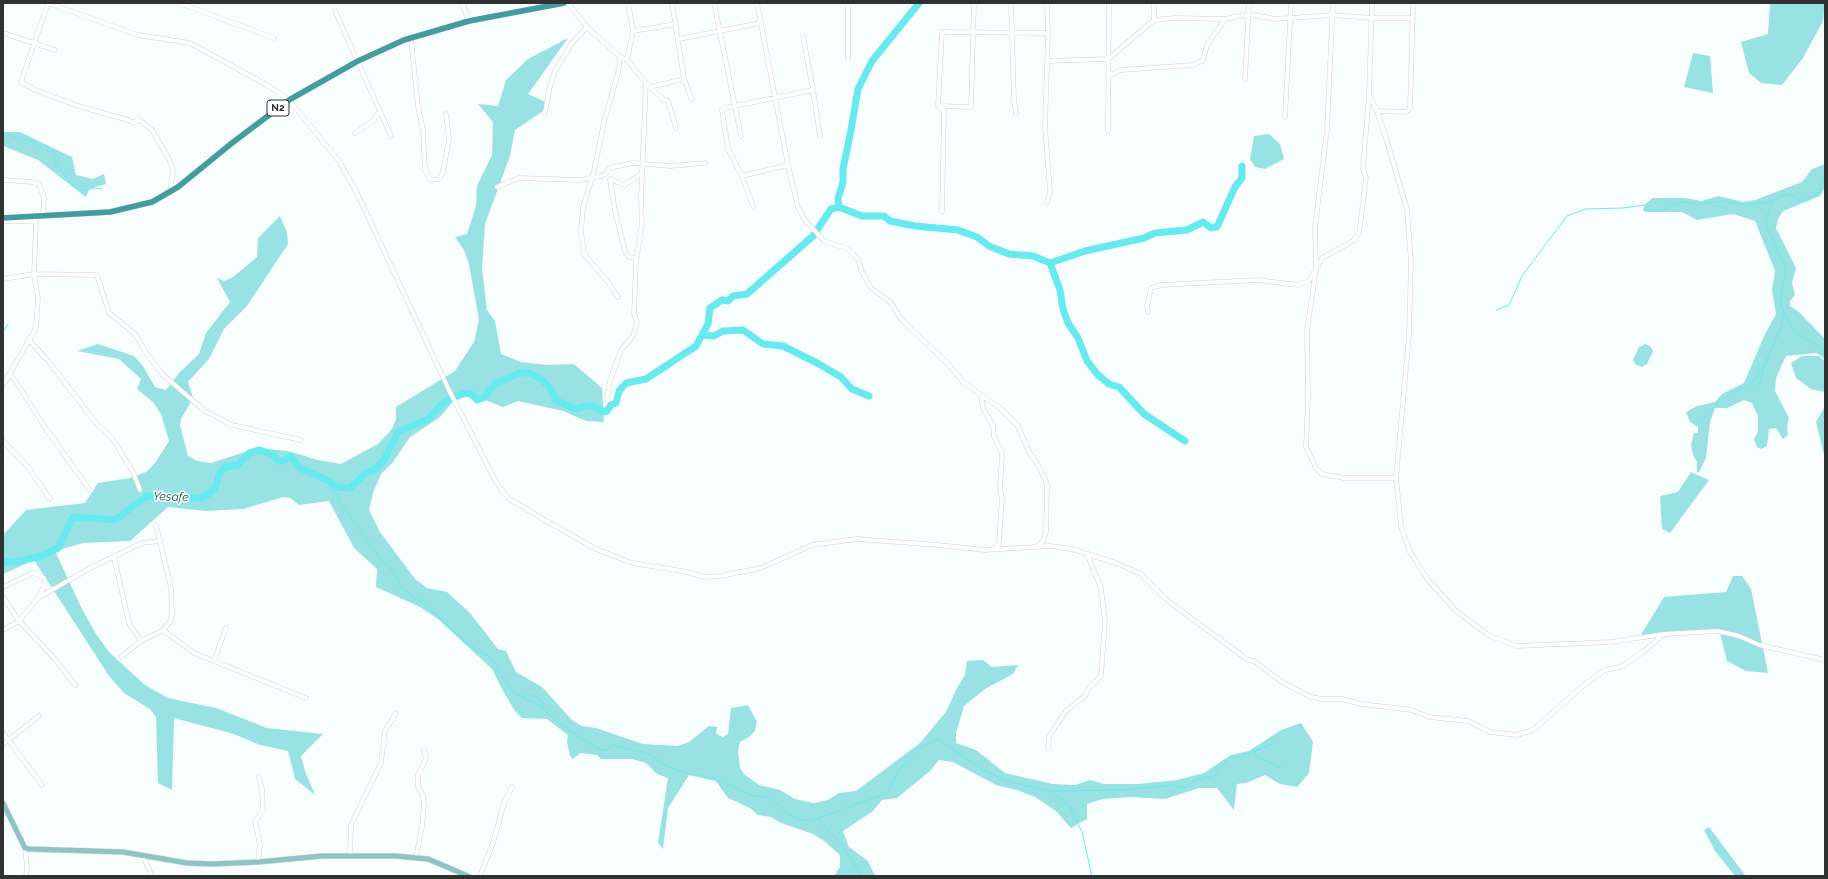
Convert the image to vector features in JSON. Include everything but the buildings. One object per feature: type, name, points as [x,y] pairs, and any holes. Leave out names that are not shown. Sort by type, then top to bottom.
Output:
[{"type":"highway","name":"N2","points":[[3,218],[110,212],[147,203],[170,192],[244,133],[289,100],[358,61],[411,38],[469,21],[564,3]]},
{"type":"main road","points":[[3,803],[25,848],[65,852],[123,852],[188,863],[258,862],[322,856],[416,857],[428,859],[468,876]]},
{"type":"street","points":[[170,192],[173,170],[170,161],[152,130],[138,119],[134,123],[78,106],[34,90],[21,82],[48,3],[138,35],[190,43],[265,84],[289,100],[339,161],[383,247],[453,398],[496,482],[508,498],[596,549],[632,563],[682,571],[704,577],[720,576],[762,568],[812,545],[857,538],[985,550],[1014,550],[1050,546],[1087,554],[1116,563],[1141,574],[1168,601],[1248,660],[1254,661],[1282,682],[1311,697],[1322,699],[1342,699],[1361,704],[1412,710],[1429,718],[1468,721],[1490,732],[1517,735],[1533,730],[1584,685],[1605,670],[1620,667],[1643,652],[1664,634]]},
{"type":"street","points":[[179,3],[274,38]]},
{"type":"street","points":[[462,3],[469,21]]},
{"type":"street","points":[[568,3],[587,27],[620,57],[627,60],[646,83],[664,100],[668,101],[676,128]]},
{"type":"street","points":[[627,60],[633,31],[628,3]]},
{"type":"street","points":[[672,3],[679,39],[684,79],[692,100]]},
{"type":"street","points":[[714,3],[721,31],[741,136]]},
{"type":"street","points":[[757,3],[788,165],[798,208],[813,229],[824,241],[848,249],[858,259],[862,272],[871,288],[890,302],[902,320],[947,363],[964,383],[1000,408],[1018,426],[1029,452],[1040,468],[1047,484],[1046,532],[1043,541],[1037,547]]},
{"type":"street","points":[[848,3],[848,58]]},
{"type":"street","points":[[938,106],[971,107],[974,3]]},
{"type":"street","points":[[1011,3],[1016,113]]},
{"type":"street","points":[[1047,3],[1048,61],[1045,127],[1050,191],[1047,203]]},
{"type":"street","points":[[1108,131],[1109,3]]},
{"type":"street","points":[[1154,3],[1154,20]]},
{"type":"street","points":[[1245,79],[1249,3]]},
{"type":"street","points":[[1285,117],[1291,3]]},
{"type":"street","points":[[1333,3],[1327,129],[1315,227],[1316,269],[1307,332],[1308,398],[1306,447],[1316,468],[1322,474],[1344,478],[1396,478]]},
{"type":"street","points":[[1148,312],[1151,288],[1161,285],[1257,280],[1298,285],[1309,281],[1322,258],[1353,241],[1359,233],[1366,178],[1363,168],[1369,95],[1372,3]]},
{"type":"street","points":[[1377,111],[1406,112],[1410,108],[1413,3]]},
{"type":"street","points":[[335,11],[392,136]]},
{"type":"street","points":[[1048,61],[1108,59],[1154,20],[1175,18],[1226,19],[1248,14],[1275,19],[1333,16],[1413,18]]},
{"type":"street","points":[[1108,76],[1121,70],[1194,65],[1203,60],[1207,45],[1226,19]]},
{"type":"street","points":[[633,31],[676,24]]},
{"type":"street","points":[[679,39],[760,24]]},
{"type":"street","points":[[545,114],[549,90],[555,71],[572,43],[587,27]]},
{"type":"street","points":[[938,106],[942,32],[1012,34],[1048,33]]},
{"type":"street","points":[[3,33],[55,50]]},
{"type":"street","points":[[803,36],[820,136]]},
{"type":"street","points":[[411,38],[418,106],[423,130],[425,170],[430,180],[439,179],[443,172],[449,139],[446,114]]},
{"type":"street","points":[[618,297],[607,281],[587,259],[581,243],[583,207],[592,178],[618,73],[620,57]]},
{"type":"street","points":[[650,87],[684,79]]},
{"type":"street","points":[[607,401],[610,381],[621,350],[633,336],[636,322],[634,314],[636,258],[642,223],[642,174],[646,83]]},
{"type":"street","points":[[753,206],[742,176],[728,149],[722,110],[734,104],[813,90]]},
{"type":"street","points":[[1369,95],[1377,111],[1394,161],[1406,208],[1411,262],[1409,335],[1396,478],[1401,526],[1410,552],[1429,581],[1456,611],[1490,636],[1517,646],[1611,642],[1664,634],[1716,631],[1739,636],[1759,645],[1825,660]]},
{"type":"street","points":[[938,106],[944,110],[942,212]]},
{"type":"street","points":[[355,133],[373,121],[380,111]]},
{"type":"street","points":[[496,187],[519,178],[562,181],[592,178],[606,174],[609,168],[613,166],[643,163],[670,166],[705,163]]},
{"type":"street","points":[[742,176],[788,165]]},
{"type":"street","points":[[606,174],[610,179],[624,185],[635,180],[642,174]]},
{"type":"street","points":[[610,179],[615,211],[625,251],[629,257],[636,258]]},
{"type":"street","points":[[3,180],[33,182],[39,184],[44,198],[43,215]]},
{"type":"street","points":[[3,221],[36,221],[34,274],[38,298],[38,320],[36,328],[30,341],[3,385]]},
{"type":"street","points":[[3,279],[34,274],[97,275],[109,313],[135,334],[146,354],[162,374],[205,411],[232,425],[286,438],[301,440]]},
{"type":"street","points":[[30,341],[49,362],[96,423],[112,438],[133,472],[140,490]]},
{"type":"street","points":[[10,373],[44,426],[89,489]]},
{"type":"street","points":[[981,395],[983,408],[993,426],[994,437],[1002,453],[1000,489],[1002,499],[999,541],[994,549]]},
{"type":"street","points":[[3,441],[28,467],[50,499]]},
{"type":"street","points":[[121,657],[141,641],[163,630],[170,622],[173,608],[171,588],[156,525]]},
{"type":"street","points":[[38,598],[90,568],[142,543],[161,541]]},
{"type":"street","points":[[1048,748],[1049,736],[1066,711],[1085,696],[1088,689],[1101,676],[1105,622],[1101,588],[1087,554]]},
{"type":"street","points":[[114,557],[129,622],[141,641]]},
{"type":"street","points":[[3,587],[33,573],[39,574],[44,578],[45,584],[38,598],[19,621],[3,630]]},
{"type":"street","points":[[3,597],[19,621],[54,658],[75,686]]},
{"type":"street","points":[[214,661],[226,628]]},
{"type":"street","points":[[163,630],[194,653],[306,698]]},
{"type":"street","points":[[350,856],[351,826],[381,763],[385,732],[396,713]]},
{"type":"street","points":[[3,744],[39,716]]},
{"type":"street","points":[[3,733],[42,785]]},
{"type":"street","points":[[416,857],[422,827],[424,805],[423,796],[418,787],[418,775],[426,759],[424,750]]},
{"type":"street","points":[[258,862],[260,845],[255,820],[263,811],[262,789],[259,777]]},
{"type":"street","points":[[480,876],[493,843],[504,803],[512,787]]},
{"type":"street","points":[[25,848],[27,867],[26,876]]},
{"type":"street","points":[[143,856],[152,876]]},
{"type":"shaded area","points":[[1770,3],[1825,3],[1823,21],[1803,58],[1782,85],[1761,83],[1749,73],[1741,42],[1768,34]]},
{"type":"shaded area","points":[[568,38],[528,94],[548,103],[543,111],[515,130],[510,156],[485,224],[482,269],[487,310],[495,321],[501,354],[521,362],[547,365],[574,364],[602,388],[604,422],[586,421],[563,411],[518,401],[503,407],[462,391],[440,417],[410,437],[393,462],[381,474],[373,493],[369,510],[380,532],[415,579],[427,588],[447,592],[470,613],[498,649],[506,651],[516,672],[542,687],[572,720],[582,726],[596,728],[643,744],[678,746],[689,742],[709,726],[717,727],[716,734],[723,737],[728,734],[731,708],[748,705],[757,722],[755,731],[740,742],[738,750],[740,768],[744,774],[759,785],[780,790],[795,799],[813,803],[828,800],[839,793],[856,791],[920,743],[946,712],[965,675],[967,661],[983,660],[992,667],[1018,665],[1013,674],[985,689],[964,706],[956,733],[956,743],[976,750],[1005,773],[1053,784],[1075,785],[1090,780],[1104,784],[1138,784],[1177,780],[1204,773],[1231,755],[1249,751],[1281,730],[1301,723],[1313,742],[1309,773],[1297,787],[1280,784],[1265,775],[1246,783],[1237,784],[1234,810],[1217,788],[1199,788],[1165,799],[1131,797],[1103,799],[1087,804],[1087,819],[1071,828],[1056,811],[1035,797],[1017,790],[996,785],[953,762],[939,760],[930,771],[897,798],[882,800],[873,811],[843,831],[849,847],[868,861],[875,876],[834,876],[840,867],[840,855],[824,841],[813,834],[781,823],[771,817],[758,815],[750,808],[728,798],[716,781],[689,775],[668,808],[663,849],[658,843],[668,778],[657,774],[646,763],[632,759],[601,759],[597,755],[580,753],[573,759],[570,756],[567,742],[568,735],[547,719],[522,718],[515,711],[492,669],[438,619],[420,607],[376,587],[377,569],[354,548],[329,501],[299,505],[290,498],[283,497],[243,509],[206,511],[168,507],[130,541],[83,543],[55,551],[81,607],[96,634],[109,652],[145,685],[168,698],[216,708],[267,728],[323,734],[301,756],[305,771],[315,795],[295,779],[288,751],[260,745],[234,734],[174,718],[172,790],[158,783],[156,717],[150,709],[124,693],[109,676],[34,560],[3,574],[3,535],[26,510],[85,503],[98,483],[130,478],[146,472],[155,463],[169,441],[161,414],[153,402],[137,389],[141,379],[119,359],[77,351],[98,344],[134,356],[143,366],[155,387],[166,390],[179,373],[199,354],[206,333],[230,302],[217,278],[224,281],[233,277],[257,257],[258,238],[280,216],[287,232],[288,244],[247,306],[224,329],[209,359],[188,382],[193,398],[181,419],[180,425],[188,456],[197,461],[211,463],[257,448],[288,451],[318,460],[341,464],[378,444],[392,429],[396,419],[396,407],[455,371],[474,342],[479,320],[469,264],[464,250],[455,237],[467,234],[476,206],[477,186],[492,155],[493,122],[478,104],[498,106],[506,80],[528,59]]},
{"type":"shaded area","points":[[1693,53],[1710,56],[1713,93],[1684,87]]},
{"type":"shaded area","points":[[3,132],[20,132],[72,157],[76,175],[93,179],[104,174],[106,184],[89,189],[86,197],[38,160],[3,146]]},
{"type":"shaded area","points":[[1269,134],[1280,144],[1284,159],[1265,169],[1255,167],[1250,159],[1254,136]]},
{"type":"shaded area","points":[[1825,164],[1825,187],[1820,196],[1783,211],[1778,219],[1776,228],[1796,268],[1792,283],[1795,295],[1790,301],[1790,306],[1799,312],[1825,339],[1825,359],[1817,353],[1786,356],[1776,378],[1775,391],[1789,418],[1787,428],[1788,435],[1783,439],[1776,428],[1769,429],[1767,446],[1761,449],[1757,447],[1754,439],[1758,432],[1758,416],[1752,403],[1744,400],[1727,408],[1715,408],[1710,422],[1706,458],[1699,472],[1697,473],[1697,462],[1693,455],[1691,445],[1694,433],[1698,433],[1698,427],[1690,422],[1686,412],[1697,406],[1715,402],[1722,394],[1744,383],[1765,334],[1776,314],[1772,290],[1775,271],[1755,221],[1733,214],[1697,220],[1682,212],[1643,211],[1645,204],[1653,198],[1685,198],[1701,201],[1719,196],[1743,202],[1755,200],[1802,182],[1812,169]]},
{"type":"shaded area","points":[[1645,344],[1650,346],[1653,351],[1647,364],[1642,367],[1636,365],[1633,360],[1639,347]]},
{"type":"shaded area","points":[[1802,356],[1819,356],[1825,361],[1825,392],[1811,389],[1796,378],[1791,363]]},
{"type":"shaded area","points":[[1825,406],[1825,459],[1816,422]]},
{"type":"shaded area","points":[[1691,472],[1709,480],[1670,533],[1662,529],[1660,496],[1678,492]]},
{"type":"shaded area","points":[[1733,576],[1742,576],[1751,589],[1768,673],[1746,671],[1727,661],[1720,633],[1639,638],[1664,597],[1726,592]]},
{"type":"shaded area","points":[[1709,827],[1746,876],[1735,876],[1715,851],[1704,830]]},
{"type":"waterway","points":[[839,207],[838,199],[843,182],[843,169],[858,89],[872,61],[919,3]]},
{"type":"waterway","points":[[3,134],[27,139],[37,145],[53,151],[56,164],[75,188],[83,191],[94,188],[102,189]]},
{"type":"waterway","name":"Yesafe","points":[[3,564],[7,561],[14,562],[42,556],[58,548],[73,517],[115,520],[147,496],[202,498],[215,489],[220,472],[226,467],[238,465],[249,453],[259,450],[272,454],[278,461],[284,461],[290,456],[300,468],[327,480],[337,487],[350,488],[367,472],[373,471],[384,460],[398,432],[428,419],[445,401],[465,393],[471,394],[477,400],[483,398],[495,384],[520,373],[530,373],[542,380],[552,390],[555,400],[575,409],[593,406],[603,412],[607,411],[611,405],[616,403],[619,391],[626,383],[646,379],[696,346],[708,324],[710,308],[722,300],[728,301],[733,296],[747,294],[813,236],[831,209],[839,207],[862,216],[884,216],[890,221],[915,226],[958,230],[977,237],[989,246],[1009,254],[1033,256],[1050,263],[1085,251],[1144,238],[1155,233],[1187,230],[1203,222],[1211,228],[1217,227],[1235,187],[1242,178],[1242,166]]},
{"type":"waterway","points":[[1825,175],[1822,179],[1821,188],[1818,194],[1806,198],[1800,202],[1795,196],[1788,194],[1779,197],[1772,202],[1766,219],[1767,227],[1786,269],[1780,302],[1784,312],[1791,327],[1805,339],[1815,344],[1825,355]]},
{"type":"waterway","points":[[1496,310],[1509,305],[1522,276],[1567,216],[1585,209],[1623,208],[1645,205],[1650,209],[1659,211],[1683,202],[1697,204],[1722,201],[1748,205],[1772,202]]},
{"type":"waterway","points":[[1050,263],[1060,290],[1063,309],[1068,323],[1078,338],[1087,361],[1098,375],[1109,384],[1119,387],[1144,414],[1185,441]]},
{"type":"waterway","points":[[1702,420],[1723,398],[1750,384],[1757,376],[1765,364],[1781,327],[1784,312]]},
{"type":"waterway","points":[[3,332],[8,324]]},
{"type":"waterway","points":[[702,335],[714,336],[723,331],[743,330],[763,344],[783,346],[819,364],[841,377],[852,389],[869,396]]},
{"type":"waterway","points":[[1759,385],[1765,365]]},
{"type":"waterway","points":[[328,481],[328,488],[337,493],[339,501],[382,561],[388,565],[398,580],[400,586],[439,617],[462,640],[491,658],[512,691],[538,705],[568,730],[597,748],[606,751],[612,745],[649,754],[665,765],[677,770],[717,780],[752,795],[772,798],[789,815],[800,820],[811,821],[887,793],[898,771],[923,746],[938,739],[983,770],[1010,782],[1051,791],[1124,790],[1172,785],[1184,788],[1196,780],[1215,775],[1228,758],[1239,757],[1275,743]]},
{"type":"waterway","points":[[523,697],[527,694],[536,697],[543,702],[543,708]]},
{"type":"waterway","points":[[1254,752],[1256,756],[1282,768]]},
{"type":"waterway","points":[[1051,791],[1070,807],[1082,832],[1092,876]]},
{"type":"waterway","points":[[818,819],[840,843],[862,876]]}]
